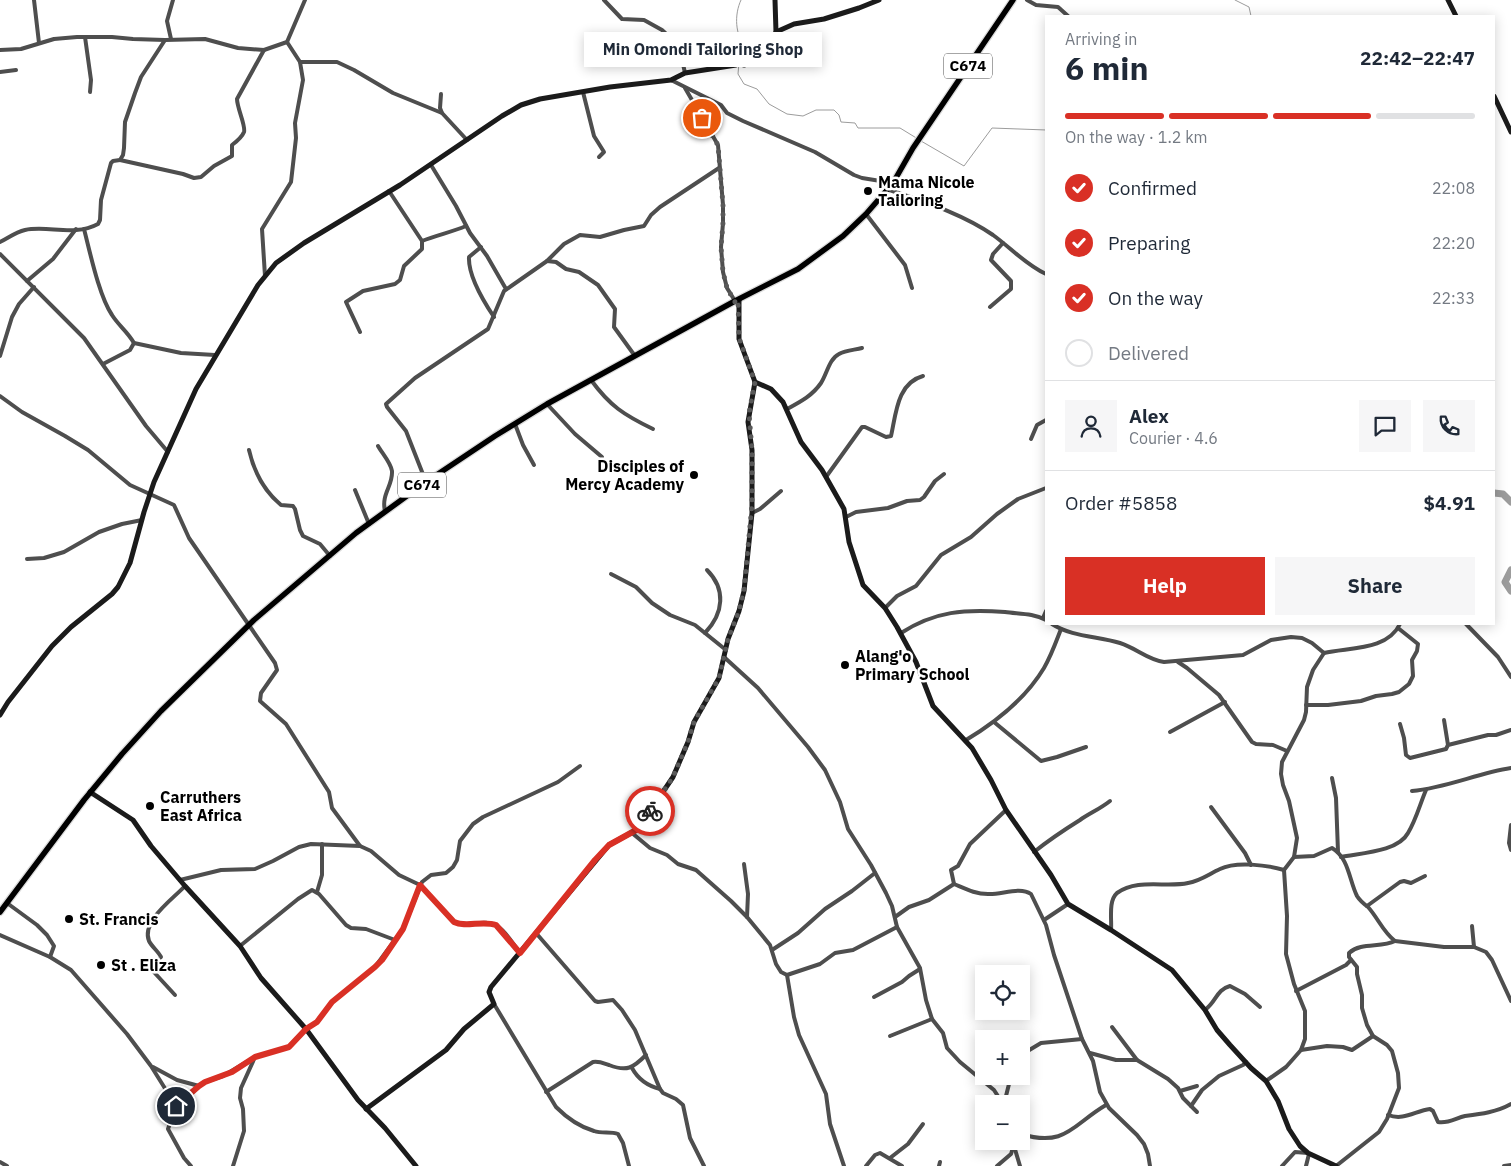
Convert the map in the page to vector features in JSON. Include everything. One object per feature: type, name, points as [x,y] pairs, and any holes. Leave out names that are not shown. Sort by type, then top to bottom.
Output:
[{"type":"main road","name":"C674","points":[[0,912],[90,792],[161,711],[249,625],[385,511],[426,482],[547,404],[798,269],[843,236],[866,214],[889,185],[1014,0]]},
{"type":"street","points":[[34,0],[39,43]]},
{"type":"street","points":[[171,39],[166,20],[173,0]]},
{"type":"street","points":[[0,50],[21,49],[54,40],[85,37],[165,40],[204,39],[238,48],[264,50],[287,42],[305,0]]},
{"type":"street","points":[[604,0],[622,19],[644,20],[662,30],[679,46],[685,73]]},
{"type":"street","points":[[0,715],[52,646],[71,627],[118,587],[130,563],[150,495],[196,389],[215,355],[265,276],[276,263],[521,105],[540,99],[610,87],[671,80],[685,73],[754,62],[764,56],[776,32],[775,0]]},
{"type":"street","points":[[776,32],[794,24],[824,19],[879,0]]},
{"type":"street","points":[[1027,0],[1036,5],[1058,7],[1067,15]]},
{"type":"street","points":[[1448,0],[1456,15]]},
{"type":"street","points":[[85,37],[91,80],[90,92]]},
{"type":"street","points":[[120,160],[122,159],[124,148],[125,122],[134,93],[141,77],[165,40]]},
{"type":"street","points":[[265,276],[263,225],[287,190],[293,176],[296,123],[303,80],[300,62],[287,42]]},
{"type":"street","points":[[0,242],[26,230],[59,231],[84,229],[98,224],[101,200],[113,161],[120,160],[194,178],[201,177],[214,166],[232,156],[232,145],[244,134],[245,129],[237,107],[237,99],[264,50]]},
{"type":"street","points":[[300,62],[337,62],[393,93],[442,113]]},
{"type":"street","points":[[0,72],[16,70]]},
{"type":"street","points":[[671,80],[721,106],[727,113],[815,152],[854,175],[889,185],[955,212],[993,235],[1026,262],[1045,273]]},
{"type":"street","points":[[629,1166],[623,1143],[618,1134],[595,1132],[572,1120],[556,1107],[494,1004],[489,990],[609,845],[638,829],[673,777],[688,742],[694,722],[719,678],[744,591],[752,513],[752,450],[748,422],[755,382],[739,338],[737,301],[727,288],[723,272],[721,247],[723,214],[718,149],[716,141],[685,87]]},
{"type":"street","points":[[583,92],[594,136],[604,152],[599,158]]},
{"type":"street","points":[[441,94],[440,108],[442,113],[467,140]]},
{"type":"street","points":[[1495,98],[1511,132]]},
{"type":"street","points":[[430,165],[506,288]]},
{"type":"street","points":[[426,482],[406,431],[386,404],[415,378],[488,329],[494,317],[500,296],[506,288],[547,261],[564,244],[580,235],[600,237],[644,226],[651,215],[660,207],[719,168]]},
{"type":"street","points":[[360,332],[346,302],[363,291],[395,284],[400,280],[404,266],[422,249],[422,241],[389,191]]},
{"type":"street","points":[[866,214],[905,265],[912,288]]},
{"type":"street","points":[[422,241],[466,226]]},
{"type":"street","points":[[27,281],[53,259],[76,229]]},
{"type":"street","points":[[84,229],[102,292],[112,315],[129,334],[134,343],[181,353],[215,355]]},
{"type":"street","points":[[990,307],[1010,289],[1011,282],[991,260],[993,254],[1003,243]]},
{"type":"street","points":[[481,247],[469,257],[469,263],[482,300],[494,317]]},
{"type":"street","points":[[0,254],[84,338],[146,426],[168,452]]},
{"type":"street","points":[[547,261],[556,262],[566,268],[579,272],[598,285],[615,309],[614,327],[635,356]]},
{"type":"street","points":[[0,356],[12,317],[19,304],[34,287]]},
{"type":"street","points":[[104,364],[130,350],[134,343]]},
{"type":"street","points":[[787,409],[814,392],[832,360],[837,355],[862,348]]},
{"type":"street","points":[[826,477],[862,427],[886,437],[891,436],[903,390],[912,380],[923,376]]},
{"type":"street","points":[[591,380],[604,398],[618,410],[653,429]]},
{"type":"street","points":[[755,382],[771,390],[783,402],[801,442],[826,477],[844,509],[849,542],[863,585],[885,608],[901,634],[916,662],[933,706],[966,740],[981,760],[1006,810],[1068,904],[1172,970],[1205,1010],[1217,1030],[1266,1081],[1278,1101],[1288,1129],[1309,1154]]},
{"type":"street","points":[[0,396],[22,412],[88,450],[130,484],[150,495],[172,503],[176,507],[189,538],[275,664],[277,670],[261,693],[260,701],[286,724],[329,792],[332,808],[360,846]]},
{"type":"street","points":[[547,404],[575,434],[602,457]]},
{"type":"street","points":[[1031,439],[1037,425],[1045,421]]},
{"type":"street","points":[[515,424],[523,446],[534,465]]},
{"type":"street","points":[[378,446],[392,470],[383,502],[385,511]]},
{"type":"street","points":[[249,450],[254,469],[265,488],[281,505],[293,506],[296,509],[303,536],[320,544],[330,556]]},
{"type":"street","points":[[846,517],[856,512],[888,508],[907,501],[920,500],[935,481],[944,474]]},
{"type":"street","points":[[885,608],[897,596],[916,586],[941,555],[971,537],[997,514],[1018,499],[1045,488]]},
{"type":"street","points":[[356,490],[369,524]]},
{"type":"street","points":[[752,513],[760,509],[781,491]]},
{"type":"street","points":[[27,559],[44,558],[64,552],[99,532],[142,520]]},
{"type":"street","points":[[705,632],[717,619],[720,601],[719,584],[707,570]]},
{"type":"street","points":[[611,574],[636,587],[652,603],[670,615],[689,622],[705,632],[726,650]]},
{"type":"street","points":[[901,634],[926,619],[965,611],[1016,613],[1045,619]]},
{"type":"street","points":[[1054,625],[1061,629],[1122,643],[1156,661],[1178,662],[1243,655],[1271,640],[1285,637],[1302,638],[1312,643],[1324,653]]},
{"type":"street","points":[[1467,625],[1498,657],[1511,677]]},
{"type":"street","points":[[1266,1081],[1286,1067],[1301,1050],[1305,1039],[1306,1017],[1304,1007],[1296,991],[1286,948],[1287,916],[1284,870],[1294,857],[1297,833],[1281,774],[1282,762],[1304,720],[1306,691],[1310,676],[1324,653],[1378,643],[1392,636],[1399,626],[1418,644],[1417,651],[1412,660],[1413,676],[1404,688],[1395,694],[1382,694],[1365,701],[1306,705]]},
{"type":"street","points":[[966,740],[994,722],[1032,686],[1045,666],[1061,629]]},
{"type":"street","points":[[724,657],[758,688],[820,762],[840,802],[848,829],[889,899],[896,917],[897,927],[920,970],[923,992],[932,1019],[941,1029],[947,1048],[997,1095]]},
{"type":"street","points":[[1178,662],[1211,687],[1225,702],[1252,742],[1259,745],[1273,745],[1287,751]]},
{"type":"street","points":[[1170,732],[1225,702]]},
{"type":"street","points":[[1444,720],[1448,745]]},
{"type":"street","points":[[994,722],[1041,761],[1086,747]]},
{"type":"street","points":[[1400,724],[1407,757],[1446,749],[1448,745],[1511,730]]},
{"type":"street","points":[[191,1166],[184,1158],[168,1129],[176,1106],[199,1086],[232,1072],[255,1057],[289,1047],[306,1029],[317,1022],[332,1002],[375,967],[395,940],[409,916],[420,885],[431,875],[446,873],[453,867],[457,860],[460,840],[473,824],[558,782],[580,766]]},
{"type":"street","points":[[1412,791],[1426,790],[1488,771],[1511,768]]},
{"type":"street","points":[[1332,778],[1336,798],[1338,852]]},
{"type":"street","points":[[1341,857],[1382,849],[1400,842],[1408,834],[1426,790]]},
{"type":"street","points":[[90,792],[133,820],[151,846],[240,946],[262,978],[306,1029],[366,1109],[416,1166]]},
{"type":"street","points":[[1034,852],[1110,801]]},
{"type":"street","points":[[1211,808],[1245,853],[1251,865]]},
{"type":"street","points":[[954,884],[951,870],[958,866],[970,844],[1006,810]]},
{"type":"street","points":[[1511,825],[1509,843],[1511,850]]},
{"type":"street","points":[[632,833],[650,848],[661,852],[678,864],[696,870],[747,917],[772,950],[776,964],[781,972],[787,975],[820,964],[830,956],[853,950],[897,927]]},
{"type":"street","points":[[180,880],[221,870],[255,869],[299,847],[322,844],[360,846],[370,851],[399,875],[420,885],[454,922],[460,924],[490,923],[496,925],[520,953]]},
{"type":"street","points":[[317,892],[322,875],[322,844]]},
{"type":"street","points":[[1294,857],[1314,856],[1332,848],[1338,852],[1349,870],[1358,898],[1367,906],[1383,929],[1395,941]]},
{"type":"street","points":[[744,864],[748,894],[747,917]]},
{"type":"street","points":[[1111,930],[1112,902],[1116,894],[1137,886],[1189,883],[1226,867],[1251,865],[1275,867],[1284,870]]},
{"type":"street","points":[[772,950],[792,937],[825,909],[875,873]]},
{"type":"street","points":[[1367,906],[1400,882],[1411,883],[1425,876]]},
{"type":"street","points":[[896,917],[909,907],[929,900],[954,884]]},
{"type":"street","points":[[954,884],[974,892],[987,894],[1029,892],[1044,920],[1082,1039],[1093,1061],[1096,1082],[1106,1105],[1144,1144],[1150,1166]]},
{"type":"street","points":[[175,995],[151,968],[161,957],[149,940],[149,935],[152,918],[185,886]]},
{"type":"street","points":[[240,946],[303,895],[312,890],[317,892],[346,925],[351,928],[366,929],[395,940]]},
{"type":"street","points":[[7,902],[47,935],[54,946],[50,958]]},
{"type":"street","points":[[1044,920],[1068,904]]},
{"type":"street","points":[[1472,926],[1474,947]]},
{"type":"street","points":[[536,933],[595,1001],[613,1000],[622,1010],[635,1030],[660,1089],[663,1093],[676,1099],[683,1105],[690,1138],[704,1166]]},
{"type":"street","points":[[0,935],[71,970],[127,1034],[151,1066],[176,1106]]},
{"type":"street","points":[[1282,1166],[1296,1151],[1309,1154],[1336,1166],[1379,1132],[1399,1088],[1396,1063],[1389,1046],[1372,1036],[1363,1014],[1357,967],[1349,957],[1351,951],[1360,947],[1381,945],[1395,941],[1444,947],[1474,947],[1489,955],[1511,1001]]},
{"type":"street","points":[[1296,991],[1346,965],[1351,960]]},
{"type":"street","points":[[874,997],[920,970]]},
{"type":"street","points":[[787,975],[794,1017],[799,1034],[826,1094],[830,1124],[844,1166]]},
{"type":"street","points":[[1205,1010],[1212,1004],[1219,991],[1230,986],[1246,994],[1260,1007]]},
{"type":"street","points":[[366,1109],[446,1050],[464,1029],[494,1004]]},
{"type":"street","points":[[890,1036],[932,1019]]},
{"type":"street","points":[[1112,1027],[1137,1060],[1168,1079],[1197,1112]]},
{"type":"street","points":[[1301,1050],[1328,1046],[1352,1050],[1372,1036]]},
{"type":"street","points":[[1030,1048],[1041,1043],[1082,1039]]},
{"type":"street","points":[[1090,1053],[1116,1060],[1137,1060]]},
{"type":"street","points":[[546,1092],[595,1061],[622,1068],[632,1068],[646,1055]]},
{"type":"street","points":[[233,1166],[244,1132],[243,1109],[240,1098],[241,1088],[255,1057]]},
{"type":"street","points":[[1191,1106],[1202,1090],[1219,1076],[1246,1062]]},
{"type":"street","points":[[151,1066],[172,1078],[199,1086]]},
{"type":"street","points":[[632,1068],[639,1078],[654,1088],[660,1089]]},
{"type":"street","points":[[1180,1091],[1197,1086]]},
{"type":"street","points":[[1388,1115],[1396,1118],[1430,1109],[1433,1111],[1438,1122],[1443,1123],[1463,1116],[1477,1116],[1495,1111],[1511,1104]]},
{"type":"street","points":[[1030,1136],[1038,1138],[1062,1136],[1081,1124],[1092,1113],[1106,1105]]},
{"type":"street","points":[[890,1158],[908,1144],[923,1124]]},
{"type":"street","points":[[997,1166],[1011,1154],[1013,1150]]},
{"type":"street","points":[[1016,1150],[1020,1166]]},
{"type":"street","points":[[866,1166],[878,1153],[902,1166]]},
{"type":"street","points":[[1306,1166],[1309,1154]]},
{"type":"street","points":[[0,1162],[7,1166]]},
{"type":"street","points":[[1504,1166],[1511,1165]]},
{"type":"waterway","points":[[741,0],[737,12],[737,25],[742,43],[746,48],[746,56],[739,62],[738,74],[744,84],[757,89],[769,104],[787,114],[803,116],[816,110],[834,110],[839,115],[841,122],[855,123],[858,128],[900,128],[918,139]]},
{"type":"waterway","points":[[1235,0],[1249,7],[1251,15]]},
{"type":"waterway","points":[[921,141],[964,166],[992,128],[1045,130]]},
{"type":"waterway","points":[[1495,493],[1503,494],[1511,502]]},
{"type":"waterway","points":[[1511,570],[1505,582],[1511,591]]},
{"type":"way so far","points":[[650,811],[673,777],[688,742],[694,722],[719,678],[728,639],[739,611],[744,591],[748,562],[748,533],[752,513],[752,450],[748,422],[755,382],[740,344],[738,300],[735,302],[728,290],[723,272],[721,247],[723,205],[718,145],[702,118]]},
{"type":"place","name":"Min Omondi Tailoring Shop","points":[[702,118]]},
{"type":"place","name":"Mama Nicole Tailoring","points":[[868,191]]},
{"type":"place","name":"Disciples of Mercy Academy","points":[[694,475]]},
{"type":"place","name":"Alang'o Primary School","points":[[845,665]]},
{"type":"place","name":"Carruthers East Africa","points":[[150,806]]},
{"type":"place","name":"St. Francis","points":[[69,919]]},
{"type":"place","name":"St . Eliza","points":[[101,965]]},
{"type":"route","points":[[176,1106],[205,1082],[232,1072],[255,1057],[292,1045],[306,1029],[317,1022],[332,1002],[382,960],[403,929],[420,885],[454,922],[460,924],[490,923],[496,925],[520,953],[595,860],[609,845],[638,829],[650,811]]}]
